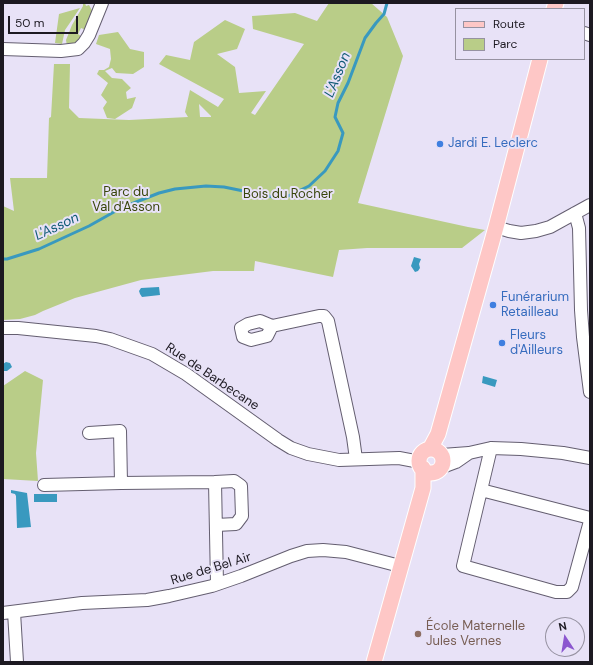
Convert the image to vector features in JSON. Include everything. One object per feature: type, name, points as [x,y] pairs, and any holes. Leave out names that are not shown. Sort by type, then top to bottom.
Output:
[{"type":"main road","points":[[374,662],[400,566],[432,460],[540,60]]},
{"type":"street","points":[[3,49],[61,51],[78,49],[89,35],[102,3]]},
{"type":"street","points":[[496,227],[521,233],[536,231],[550,227],[590,205]]},
{"type":"street","points":[[576,213],[580,228],[582,317],[590,392]]},
{"type":"street","points":[[272,326],[319,316],[324,316],[328,321],[354,437],[356,459]]},
{"type":"street","name":"Rue de Barbecane","points":[[3,328],[18,328],[96,336],[136,347],[152,354],[186,374],[291,448],[324,458],[339,460],[399,458],[456,462],[469,453],[491,448],[563,453],[590,458]]},
{"type":"street","points":[[89,434],[120,431],[121,482]]},
{"type":"street","points":[[481,490],[590,520],[572,587],[567,592],[556,592],[463,566],[481,490],[491,448]]},
{"type":"street","points":[[44,485],[121,482],[234,481],[241,486],[242,516],[236,524],[216,525]]},
{"type":"street","points":[[215,482],[217,584]]},
{"type":"street","name":"Rue de Bel Air","points":[[9,613],[82,603],[147,600],[169,596],[217,584],[307,551],[323,550],[346,552],[400,566]]},
{"type":"street","points":[[9,613],[17,662]]},
{"type":"green space","points":[[83,3],[85,3],[86,6],[89,5],[94,14],[86,30],[81,28],[78,34],[82,37],[77,43],[67,46],[66,40],[72,25],[83,6]]},
{"type":"green space","name":"Bois du Rocher","points":[[329,3],[371,3],[387,17],[403,56],[358,203],[485,230],[462,248],[367,248],[339,250],[333,277],[255,261],[254,271],[213,271],[141,280],[75,298],[35,315],[20,319],[3,320],[3,206],[14,211],[10,178],[47,178],[49,118],[51,117],[54,64],[70,64],[69,108],[79,118],[129,120],[188,117],[185,112],[190,90],[218,107],[224,99],[159,64],[166,55],[190,60],[194,42],[225,20],[245,29],[237,49],[217,54],[235,67],[239,93],[266,91],[251,113],[255,115],[304,44],[253,29],[252,16],[295,13],[317,21]],"holes":[[[199,104],[211,116],[200,117]]]},
{"type":"green space","points":[[80,8],[65,30],[62,44],[55,43],[59,14]]},
{"type":"green space","points":[[118,32],[130,49],[144,52],[144,67],[133,74],[116,73],[112,68],[105,71],[112,78],[122,79],[131,88],[126,92],[127,99],[136,97],[132,108],[115,119],[107,118],[103,108],[107,102],[101,95],[108,83],[97,74],[99,70],[104,70],[109,67],[111,59],[110,49],[96,44],[99,35]]},
{"type":"green space","points":[[25,371],[43,380],[36,453],[38,481],[3,479],[3,386]]},
{"type":"water","points":[[414,257],[421,259],[419,264],[420,268],[415,272],[411,266]]},
{"type":"water","points":[[159,287],[160,295],[142,297],[139,291],[141,288]]},
{"type":"water","points":[[6,362],[10,363],[12,367],[7,371],[3,371],[3,364]]},
{"type":"water","points":[[483,376],[497,380],[495,387],[482,383]]},
{"type":"water","points":[[11,490],[27,493],[31,527],[17,528],[16,496],[15,494],[11,493]]},
{"type":"water","points":[[34,494],[57,494],[57,502],[34,502]]},
{"type":"waterway","name":"L'Asson","points":[[3,259],[39,249],[89,226],[121,208],[159,193],[175,189],[206,186],[224,187],[273,197],[286,197],[309,186],[325,171],[338,151],[343,133],[335,117],[338,103],[348,83],[365,38],[384,14],[387,3]]},
{"type":"place","name":"Jardi E. Leclerc","points":[[440,144]]},
{"type":"place","name":"Funérarium Retailleau","points":[[493,305]]},
{"type":"place","name":"Fleurs d'Ailleurs","points":[[502,343]]},
{"type":"place","name":"École Maternelle Jules Vernes","points":[[418,634]]},
{"type":"park label","name":"Parc du Val d'Asson","points":[[126,200]]}]
